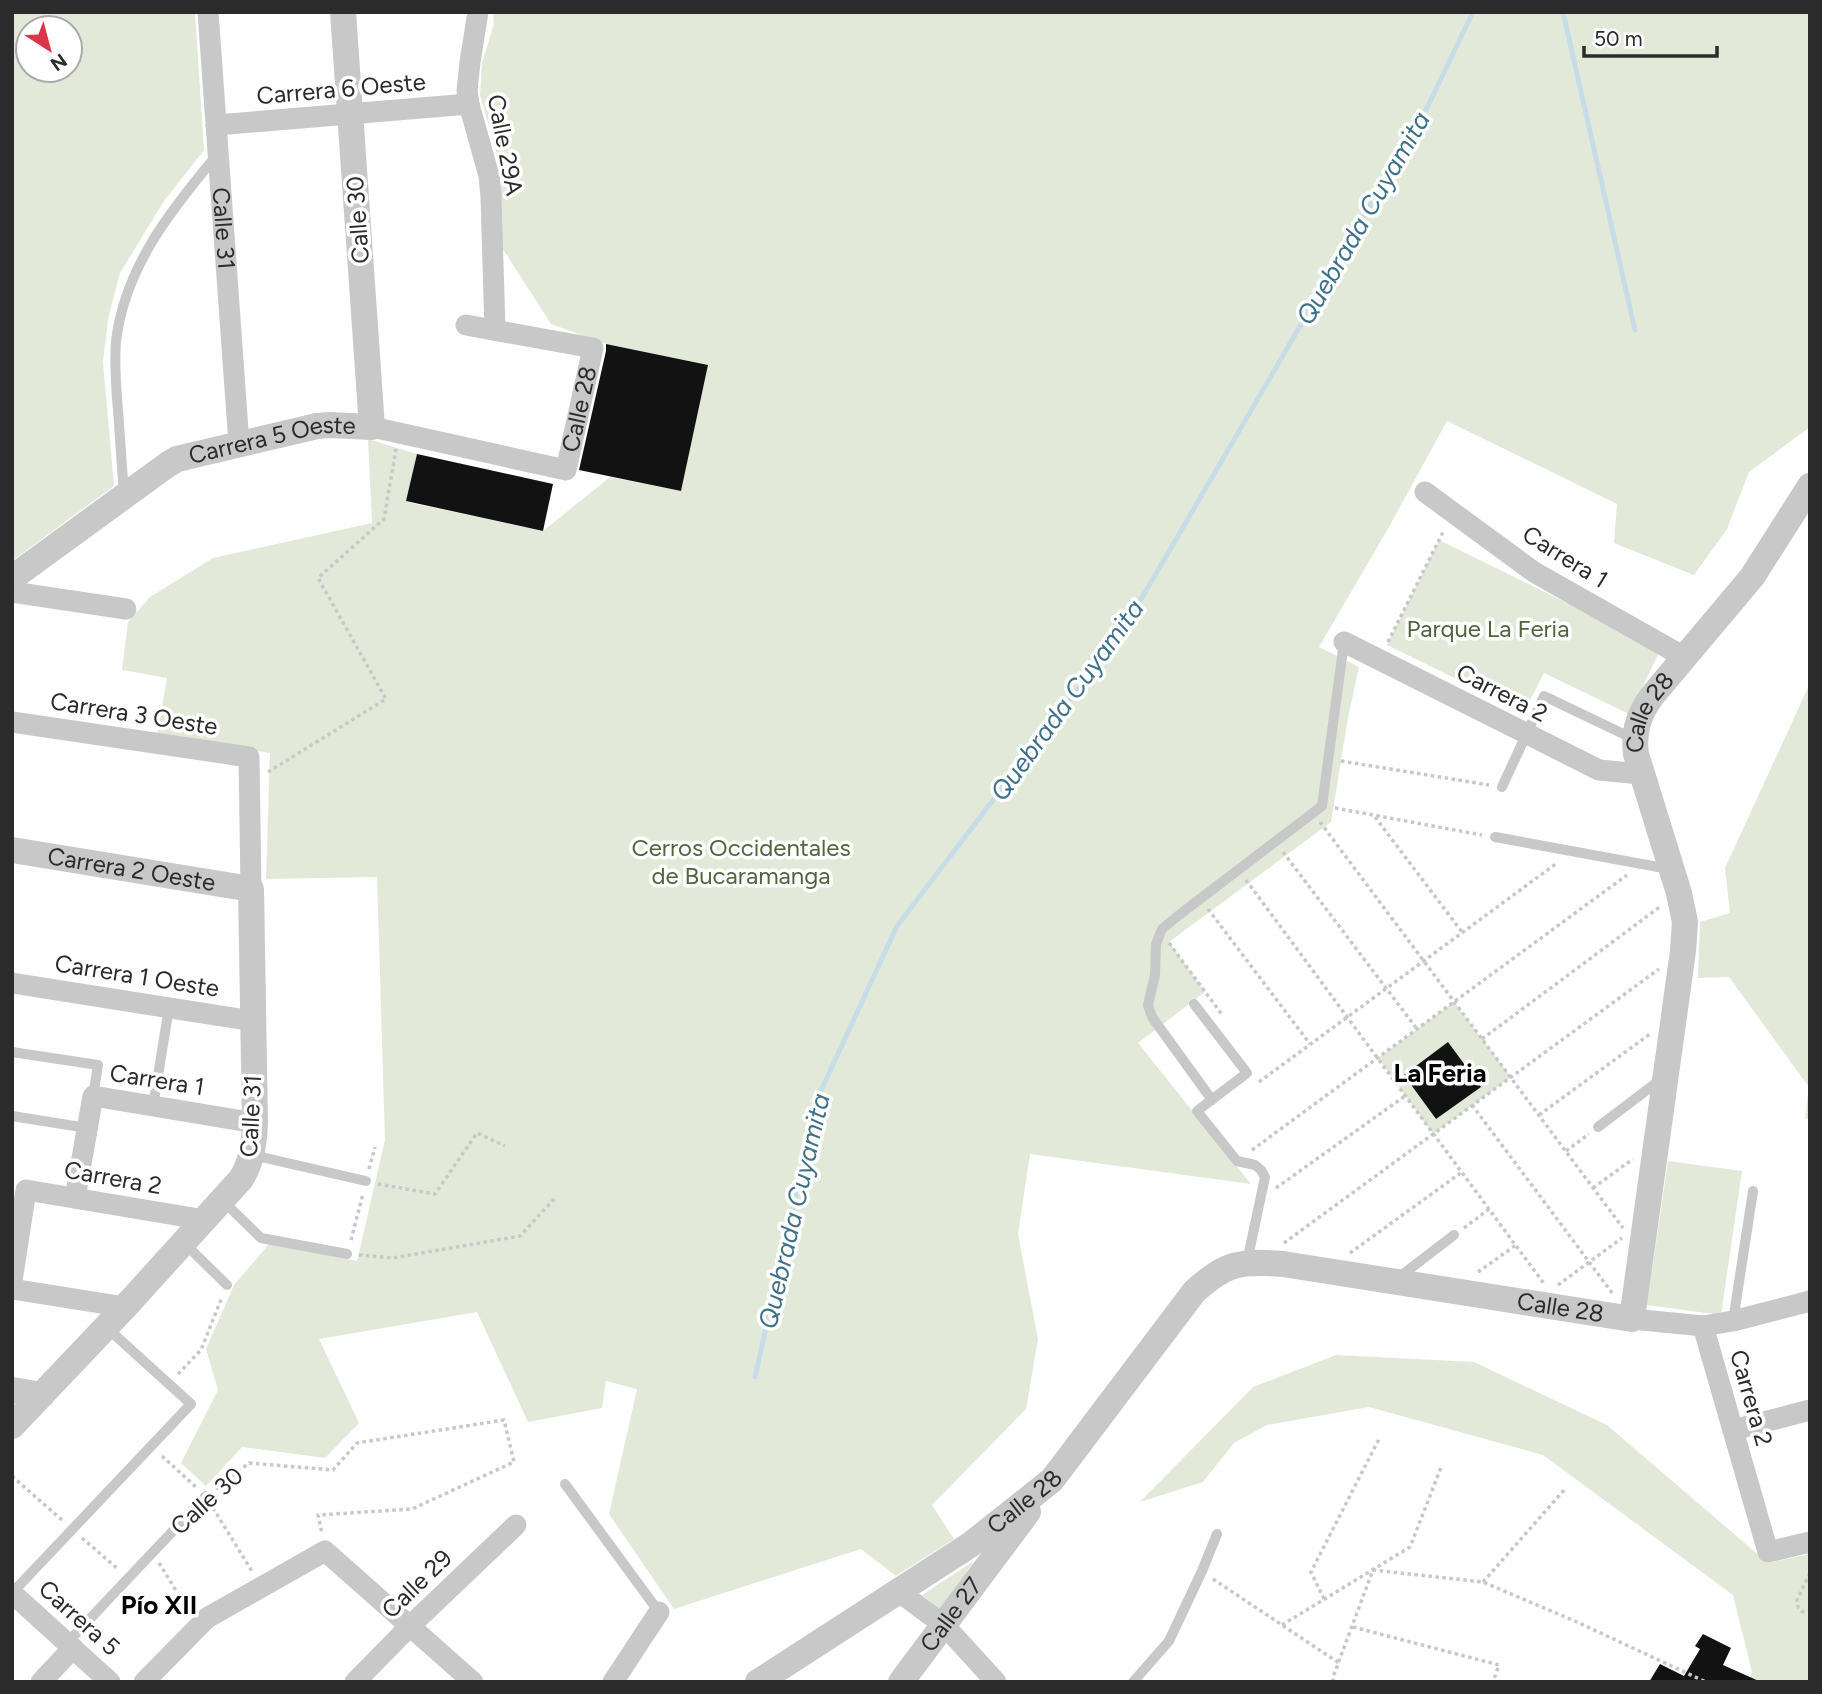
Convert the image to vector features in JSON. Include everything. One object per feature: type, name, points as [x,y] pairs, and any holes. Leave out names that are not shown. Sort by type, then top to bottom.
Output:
[{"type":"street","name":"Calle 31","points":[[208,12],[239,444]]},
{"type":"street","name":"Calle 30","points":[[343,12],[372,427]]},
{"type":"street","name":"Calle 29A","points":[[478,12],[467,80],[469,104],[490,187],[495,330]]},
{"type":"street","name":"Carrera 6 Oeste","points":[[216,125],[469,104]]},
{"type":"street","points":[[466,325],[495,330]]},
{"type":"street","name":"Calle 28","points":[[495,330],[593,348],[566,470]]},
{"type":"street","name":"Carrera 5 Oeste","points":[[12,578],[177,459],[317,426],[372,427],[566,470]]},
{"type":"street","name":"Calle 28","points":[[758,1682],[986,1533],[1052,1480],[1195,1292],[1219,1271],[1229,1266],[1252,1263],[1283,1264],[1632,1319],[1684,951],[1685,922],[1641,774],[1634,739],[1637,723],[1643,708],[1752,577],[1810,486]]},
{"type":"street","name":"Carrera 1","points":[[1425,492],[1534,572],[1684,657]]},
{"type":"street","points":[[12,592],[126,609]]},
{"type":"street","name":"Carrera 2","points":[[1344,642],[1599,770],[1641,774]]},
{"type":"street","name":"Carrera 3 Oeste","points":[[12,722],[249,757]]},
{"type":"street","name":"Calle 31","points":[[12,1426],[223,1201],[241,1179],[252,1155],[255,1123],[249,757]]},
{"type":"street","name":"Carrera 2 Oeste","points":[[12,850],[251,890]]},
{"type":"street","name":"Carrera 1 Oeste","points":[[12,984],[253,1021]]},
{"type":"street","points":[[75,1198],[93,1096]]},
{"type":"street","name":"Carrera 1","points":[[93,1096],[255,1123]]},
{"type":"street","points":[[12,1280],[19,1188]]},
{"type":"street","name":"Carrera 2","points":[[19,1188],[205,1220]]},
{"type":"street","points":[[12,1289],[125,1307]]},
{"type":"street","points":[[1703,1326],[1810,1301]]},
{"type":"street","name":"Carrera 2","points":[[1632,1319],[1703,1326],[1768,1552],[1810,1542]]},
{"type":"street","points":[[12,1390],[42,1395]]},
{"type":"street","points":[[1733,1430],[1810,1410]]},
{"type":"street","name":"Calle 27","points":[[901,1682],[1052,1480]]},
{"type":"street","name":"Calle 29","points":[[355,1682],[516,1525]]},
{"type":"street","points":[[144,1682],[207,1618],[325,1550],[473,1682]]},
{"type":"street","points":[[898,1591],[943,1625],[996,1682]]},
{"type":"street","name":"Carrera 5","points":[[12,1593],[110,1682]]},
{"type":"street","points":[[613,1682],[659,1612]]},
{"type":"street","name":"Calle 30","points":[[41,1682],[70,1645]]},
{"type":"lane","points":[[124,496],[115,371],[117,339],[126,294],[156,234],[218,153]]},
{"type":"lane","points":[[1212,1100],[1152,1017],[1148,1005],[1155,975],[1156,944],[1162,929],[1318,809],[1344,642]]},
{"type":"lane","points":[[1502,787],[1544,696],[1634,739]]},
{"type":"lane","points":[[1495,837],[1643,864],[1675,881]]},
{"type":"lane","points":[[1194,1004],[1247,1073],[1197,1111],[1237,1161],[1255,1165],[1265,1177],[1252,1263]]},
{"type":"lane","points":[[153,1106],[169,1008]]},
{"type":"lane","name":"Carrera 1","points":[[12,1052],[98,1065],[93,1096]]},
{"type":"lane","points":[[1598,1127],[1666,1076]]},
{"type":"lane","points":[[12,1116],[87,1128]]},
{"type":"lane","points":[[252,1155],[366,1181]]},
{"type":"lane","name":"Carrera 2","points":[[1733,1321],[1753,1191]]},
{"type":"lane","points":[[223,1201],[261,1237],[347,1254]]},
{"type":"lane","points":[[1393,1281],[1454,1235]]},
{"type":"lane","points":[[184,1243],[226,1285]]},
{"type":"lane","points":[[12,1593],[191,1404],[106,1327]]},
{"type":"lane","points":[[565,1484],[659,1612]]},
{"type":"lane","name":"Calle 30","points":[[70,1645],[206,1496]]},
{"type":"lane","points":[[1133,1682],[1169,1642],[1217,1534]]},
{"type":"path","points":[[249,783],[386,699],[318,578],[384,519],[398,433]]},
{"type":"path","points":[[1380,660],[1453,513]]},
{"type":"path","points":[[1328,758],[1502,787]]},
{"type":"path","points":[[1318,809],[1374,815],[1495,837]]},
{"type":"path","points":[[1238,870],[1549,1291],[1627,1234],[1424,961],[1318,809]]},
{"type":"path","points":[[1374,815],[1462,932]]},
{"type":"path","points":[[1275,842],[1417,1029]]},
{"type":"path","points":[[1257,1084],[1573,851]]},
{"type":"path","points":[[1237,1161],[1643,864]]},
{"type":"path","points":[[1482,1039],[1675,881]]},
{"type":"path","points":[[1200,899],[1310,1044]]},
{"type":"path","points":[[1162,929],[1168,942],[1229,1023]]},
{"type":"path","points":[[1252,1263],[1684,951]]},
{"type":"path","points":[[1539,1115],[1674,1016]]},
{"type":"path","points":[[1261,1199],[1405,1096]]},
{"type":"path","points":[[1472,1105],[1632,1319]]},
{"type":"path","points":[[1566,1151],[1598,1127]]},
{"type":"path","points":[[366,1181],[435,1194],[477,1133],[505,1146]]},
{"type":"path","points":[[1593,1188],[1657,1140]]},
{"type":"path","points":[[375,1147],[347,1254],[393,1258],[520,1236],[555,1198]]},
{"type":"path","points":[[1326,1271],[1462,1172]]},
{"type":"path","points":[[1454,1235],[1489,1209]]},
{"type":"path","points":[[1452,1291],[1516,1245]]},
{"type":"path","points":[[169,1384],[201,1350],[226,1285]]},
{"type":"path","name":"Calle 30","points":[[206,1496],[249,1463],[333,1469],[357,1443],[504,1420],[514,1462],[412,1509],[318,1514],[325,1550]]},
{"type":"path","points":[[1324,1600],[1311,1572],[1379,1439]]},
{"type":"path","points":[[1282,1625],[1410,1546],[1441,1465]]},
{"type":"path","points":[[1483,1582],[1565,1489]]},
{"type":"path","points":[[153,1552],[198,1626]]},
{"type":"path","points":[[1373,1570],[1483,1582],[1706,1682]]},
{"type":"path","points":[[1333,1682],[1373,1570]]},
{"type":"path","points":[[1202,1572],[1339,1663]]},
{"type":"path","points":[[1810,1573],[1797,1604],[1801,1611],[1810,1611]]},
{"type":"path","points":[[1353,1627],[1499,1665],[1493,1682]]},
{"type":"green space","points":[[12,12],[195,12],[204,150],[164,201],[120,273],[108,319],[103,362],[114,486],[12,561]]},
{"type":"green space","name":"Cerros Occidentales de Bucaramanga","points":[[493,12],[1810,12],[1810,427],[1749,472],[1727,529],[1694,575],[1614,543],[1617,504],[1447,421],[1319,647],[1359,667],[1331,822],[1169,942],[1205,992],[1138,1043],[1251,1184],[1030,1154],[1018,1234],[1038,1339],[1026,1409],[932,1505],[954,1539],[896,1576],[861,1549],[674,1609],[609,1514],[637,1389],[606,1381],[602,1408],[528,1422],[477,1312],[319,1339],[359,1423],[325,1458],[242,1447],[206,1486],[181,1463],[218,1390],[206,1349],[234,1285],[269,1244],[357,1261],[385,1140],[377,877],[266,879],[270,753],[157,736],[167,678],[122,670],[128,622],[150,597],[213,558],[372,523],[368,439],[417,454],[407,502],[543,531],[610,477],[681,491],[708,365],[606,344],[551,324],[501,246],[498,158],[480,95],[482,63],[494,24]]},
{"type":"green space","name":"Parque La Feria","points":[[1439,540],[1661,649],[1629,714],[1544,673],[1524,712],[1387,645]]},
{"type":"green space","points":[[1810,683],[1810,1120],[1805,1118],[1809,1087],[1729,977],[1698,978],[1700,922],[1730,913],[1725,868]]},
{"type":"green space","points":[[1454,1002],[1511,1077],[1433,1134],[1378,1058]]},
{"type":"green space","points":[[1668,1161],[1742,1171],[1721,1315],[1647,1305]]},
{"type":"green space","points":[[1336,1355],[1474,1362],[1607,1425],[1768,1563],[1810,1554],[1810,1682],[1749,1682],[1752,1672],[1733,1595],[1543,1455],[1369,1407],[1267,1425],[1234,1443],[1203,1482],[1140,1502],[1253,1387]]},
{"type":"green space","points":[[974,1561],[942,1611],[922,1595]]},
{"type":"building","points":[[606,344],[708,365],[681,491],[579,470]]},
{"type":"building","points":[[417,454],[553,484],[543,531],[406,501]]},
{"type":"building","points":[[1448,1042],[1481,1087],[1436,1119],[1404,1075]]},
{"type":"building","points":[[1703,1634],[1731,1648],[1723,1665],[1761,1682],[1649,1682],[1660,1664],[1684,1676],[1700,1649],[1695,1646]]},
{"type":"waterway","name":"Quebrada Cuyamita","points":[[755,1377],[818,1097],[897,926],[1125,627],[1427,108],[1473,12]]},
{"type":"waterway","points":[[1563,12],[1635,330]]},
{"type":"district","name":"La Feria","points":[[1440,1073]]},
{"type":"district","name":"Pío XII","points":[[159,1605]]}]
